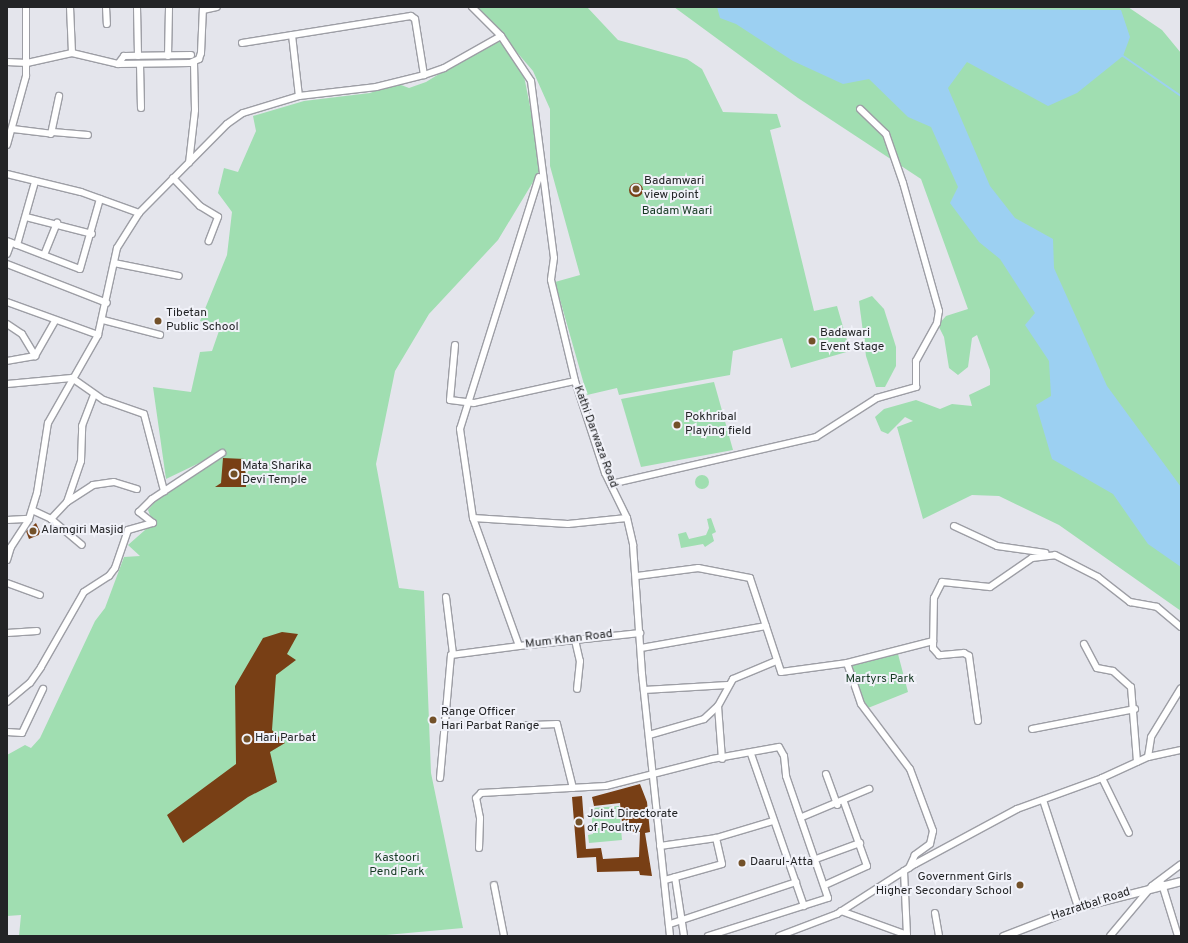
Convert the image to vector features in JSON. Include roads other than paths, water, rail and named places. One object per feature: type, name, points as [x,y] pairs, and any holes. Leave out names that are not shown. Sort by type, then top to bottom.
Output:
[{"type":"main road","name":"Hazratbal Road","points":[[1002,936],[1078,907],[1152,886],[1181,881]]},
{"type":"street","points":[[7,145],[8,137],[13,129],[27,63],[26,7]]},
{"type":"street","points":[[70,7],[72,53]]},
{"type":"street","points":[[106,7],[107,24]]},
{"type":"street","points":[[137,7],[138,56]]},
{"type":"street","points":[[168,56],[169,7]]},
{"type":"street","points":[[189,163],[195,110],[194,62],[201,53],[203,8],[217,7]]},
{"type":"street","name":"Kathi Darwaza Road","points":[[472,7],[501,36],[531,81],[554,258],[551,280],[575,381],[611,484],[627,518],[637,576],[644,690],[652,774],[670,924],[670,936]]},
{"type":"street","points":[[242,42],[411,16],[415,19],[424,76]]},
{"type":"street","points":[[292,35],[299,96]]},
{"type":"street","points":[[7,560],[11,548],[29,519],[32,510],[48,423],[72,378],[98,335],[107,303],[114,263],[126,229],[139,213],[227,124],[243,113],[299,96],[376,87],[424,76],[444,68],[501,36]]},
{"type":"street","points":[[7,62],[27,63],[72,53],[118,64],[194,62]]},
{"type":"street","points":[[118,64],[123,57],[191,55]]},
{"type":"street","points":[[140,64],[141,108]]},
{"type":"street","points":[[54,132],[59,96]]},
{"type":"street","points":[[611,484],[816,437],[877,398],[916,388],[916,361],[937,323],[939,311],[904,183],[886,134],[860,109]]},
{"type":"street","points":[[13,129],[44,135],[54,132],[88,135]]},
{"type":"street","points":[[7,174],[100,199],[139,213]]},
{"type":"street","name":"Mum Khan Road","points":[[539,176],[460,430],[473,518],[490,559],[504,613],[519,646],[640,633]]},
{"type":"street","points":[[173,178],[196,202],[218,217],[209,241]]},
{"type":"street","points":[[7,254],[11,243],[26,217],[35,182]]},
{"type":"street","points":[[11,243],[80,269],[92,234],[100,199]]},
{"type":"street","points":[[26,217],[57,223],[92,234]]},
{"type":"street","points":[[44,255],[57,223]]},
{"type":"street","points":[[114,263],[179,276]]},
{"type":"street","points":[[7,264],[107,303]]},
{"type":"street","points":[[7,302],[55,321],[98,335]]},
{"type":"street","points":[[103,320],[160,335]]},
{"type":"street","points":[[7,362],[34,356],[55,321]]},
{"type":"street","points":[[7,324],[22,334],[34,356]]},
{"type":"street","points":[[455,345],[448,399],[468,402],[575,381]]},
{"type":"street","points":[[7,384],[72,378],[94,394],[147,416],[164,491]]},
{"type":"street","points":[[67,502],[81,461],[82,426],[94,394]]},
{"type":"street","points":[[7,702],[30,683],[41,667],[84,592],[109,576],[115,568],[128,530],[153,523],[139,512],[164,491],[222,453]]},
{"type":"street","points":[[51,519],[67,502],[104,482],[137,489]]},
{"type":"street","points":[[32,510],[51,519],[82,545]]},
{"type":"street","points":[[473,518],[568,524],[627,518]]},
{"type":"street","points":[[7,520],[29,519]]},
{"type":"street","points":[[954,526],[997,546],[1050,554],[1098,577],[1130,602],[1157,607],[1181,627]]},
{"type":"street","points":[[978,721],[969,656],[964,653],[939,655],[933,641],[934,598],[938,584],[947,581],[990,587],[1032,558],[1050,554]]},
{"type":"street","points":[[637,576],[698,568],[750,578],[776,661],[784,672],[847,662],[933,641]]},
{"type":"street","points":[[7,583],[40,595]]},
{"type":"street","points":[[440,778],[453,654],[446,597]]},
{"type":"street","points":[[641,648],[766,626]]},
{"type":"street","points":[[7,633],[37,631]]},
{"type":"street","points":[[575,640],[580,661],[577,689]]},
{"type":"street","points":[[1084,644],[1097,668],[1113,671],[1130,685],[1135,709],[1137,762]]},
{"type":"street","points":[[453,654],[519,646]]},
{"type":"street","points":[[649,735],[694,724],[718,706],[728,685],[737,676],[776,661]]},
{"type":"street","points":[[841,912],[907,936],[906,870],[915,855],[930,844],[933,831],[910,769],[861,704],[847,662]]},
{"type":"street","points":[[644,690],[728,685]]},
{"type":"street","points":[[1148,757],[1150,737],[1181,688]]},
{"type":"street","points":[[7,732],[22,733],[43,690]]},
{"type":"street","points":[[718,706],[722,759]]},
{"type":"street","points":[[1032,729],[1135,709]]},
{"type":"street","points":[[510,726],[557,724],[573,788]]},
{"type":"street","points":[[479,848],[478,794],[617,785],[652,774],[781,748],[786,776],[802,817],[825,885],[826,899],[708,936]]},
{"type":"street","points":[[780,936],[841,912],[906,870],[987,824],[1043,800],[1102,778],[1148,757],[1181,750]]},
{"type":"street","points":[[751,754],[773,821],[804,906]]},
{"type":"street","points":[[826,774],[837,805]]},
{"type":"street","points":[[1102,778],[1129,833]]},
{"type":"street","points":[[802,817],[837,805],[869,789]]},
{"type":"street","points":[[1043,800],[1078,907]]},
{"type":"street","points":[[825,885],[867,866],[844,802]]},
{"type":"street","points":[[660,846],[716,838],[773,821]]},
{"type":"street","points":[[665,880],[722,864],[716,838]]},
{"type":"street","points":[[816,859],[860,843]]},
{"type":"street","points":[[1110,936],[1152,886],[1181,864]]},
{"type":"street","points":[[675,877],[684,936]]},
{"type":"street","points":[[670,924],[681,918],[796,882]]},
{"type":"street","points":[[1162,884],[1178,936]]},
{"type":"street","points":[[494,885],[504,936]]},
{"type":"street","points":[[934,913],[939,936]]},
{"type":"water","points":[[717,7],[1121,10],[1130,37],[1123,56],[1077,93],[1048,106],[967,62],[948,88],[990,186],[1015,218],[1053,239],[1054,268],[1107,386],[1181,487],[1181,567],[1148,544],[1113,494],[1052,459],[1036,405],[1051,396],[1049,361],[1025,325],[1035,313],[1000,259],[979,242],[950,203],[958,187],[931,127],[908,117],[869,79],[843,84],[793,61],[736,24],[720,18]]},
{"type":"waterway","points":[[1123,56],[1181,96]]},
{"type":"place","name":"Badamwari view point","points":[[636,189]]},
{"type":"place","name":"Tibetan Public School","points":[[158,321]]},
{"type":"place","name":"Badawari Event Stage","points":[[812,341]]},
{"type":"place","name":"Pokhribal Playing field","points":[[677,425]]},
{"type":"place","name":"Mata Sharika Devi Temple","points":[[234,474]]},
{"type":"place","name":"Alamgiri Masjid","points":[[33,531]]},
{"type":"place","name":"Range Officer Hari Parbat Range","points":[[433,720]]},
{"type":"place","name":"Hari Parbat","points":[[247,739]]},
{"type":"place","name":"Joint Directorate of Poultry","points":[[579,822]]},
{"type":"place","name":"Daarul-Atta","points":[[742,863]]},
{"type":"place","name":"Government Girls Higher Secondary School","points":[[1020,885]]},
{"type":"park label","name":"Badam Waari","points":[[677,212]]},
{"type":"park label","name":"Martyrs Park","points":[[880,680]]},
{"type":"park label","name":"Kastoori Pend Park","points":[[397,866]]}]
